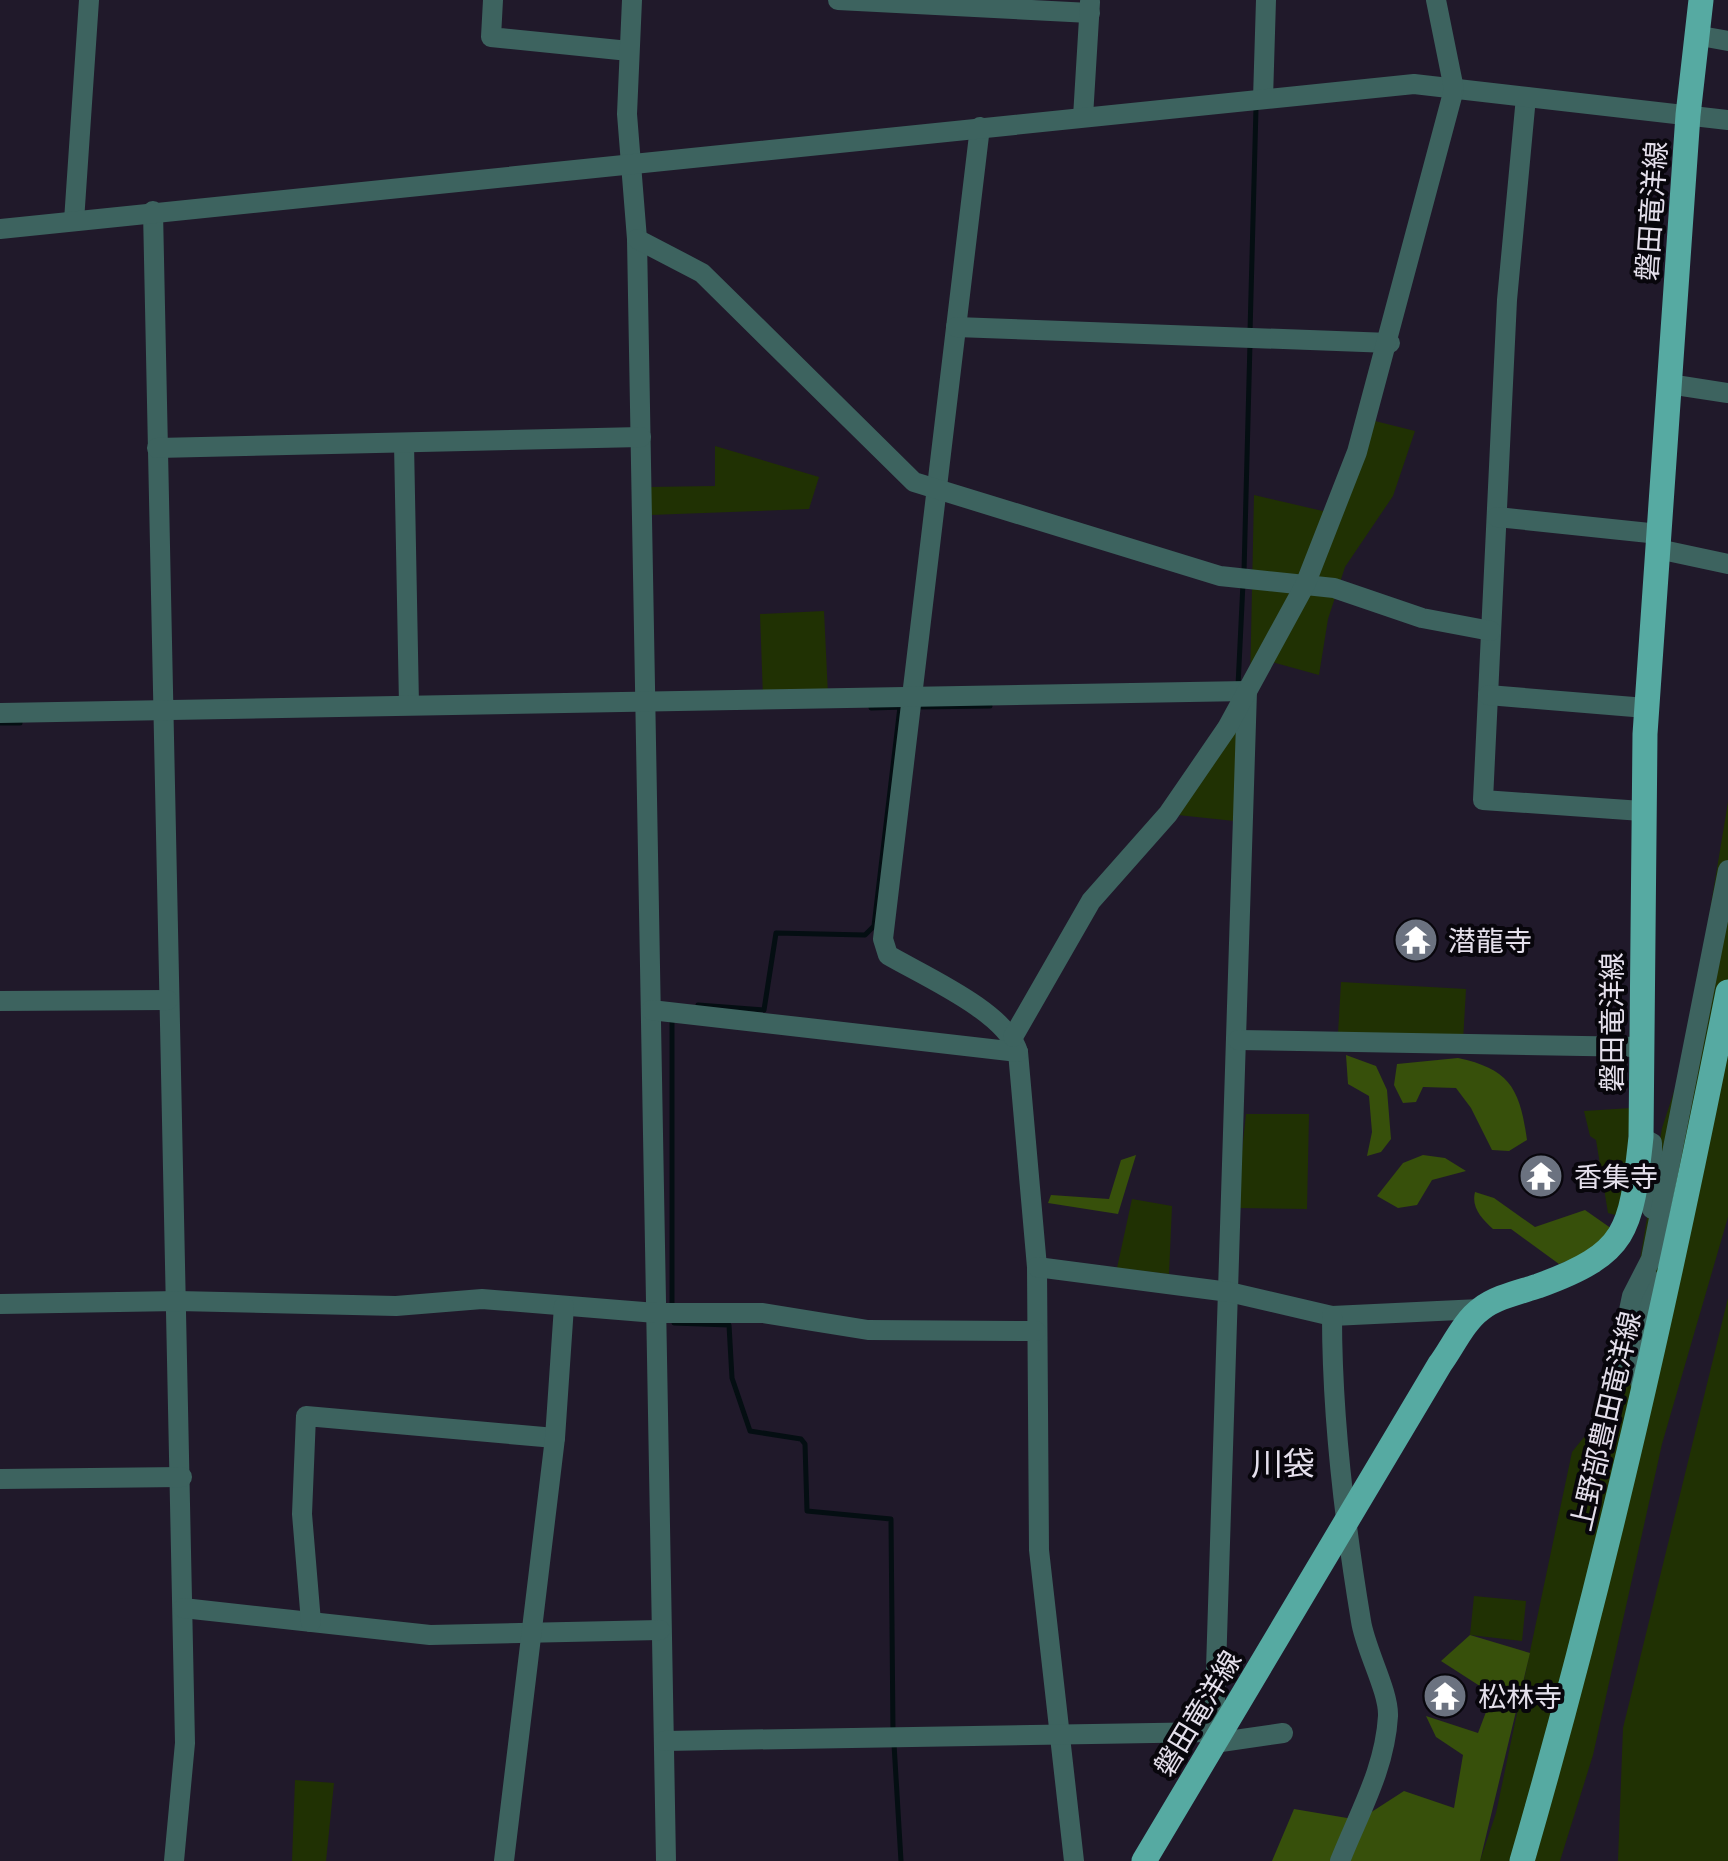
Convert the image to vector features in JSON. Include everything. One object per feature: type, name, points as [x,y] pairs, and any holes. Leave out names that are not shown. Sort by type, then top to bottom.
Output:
[{"type":"main road","name":"磐田竜洋線","points":[[1144,1861],[1440,1364],[1480,1309],[1573,1274],[1615,1243],[1626,1227],[1634,1201],[1641,1138],[1646,708],[1688,115],[1701,0]]},
{"type":"main road","name":"上野部豊田竜洋線","points":[[1522,1861],[1642,1396],[1681,1228],[1728,992]]},
{"type":"street","points":[[74,220],[89,0]]},
{"type":"street","points":[[492,0],[491,37],[629,50]]},
{"type":"street","points":[[632,0],[627,114],[637,239],[666,1861]]},
{"type":"street","points":[[838,0],[1090,7],[1083,117]]},
{"type":"street","points":[[1263,99],[1266,0]]},
{"type":"street","points":[[1074,1861],[1039,1550],[1037,1267],[1016,1044],[1091,901],[1168,814],[1247,691],[1305,585],[1357,452],[1390,343],[1454,89],[1436,0]]},
{"type":"street","points":[[1695,35],[1728,41]]},
{"type":"street","points":[[0,229],[1414,84],[1728,120]]},
{"type":"street","points":[[1526,97],[1508,300],[1483,800],[1642,811]]},
{"type":"street","points":[[980,127],[883,939],[888,955],[992,1017],[1016,1044]]},
{"type":"street","points":[[153,211],[186,1743],[174,1861]]},
{"type":"street","points":[[637,239],[702,274],[914,482],[935,492],[1220,576],[1334,588],[1422,618],[1492,631]]},
{"type":"street","points":[[956,326],[1390,343]]},
{"type":"street","points":[[1669,384],[1728,394]]},
{"type":"street","points":[[158,448],[641,438]]},
{"type":"street","points":[[404,442],[408,705]]},
{"type":"street","points":[[1497,517],[1658,542],[1728,564]]},
{"type":"street","points":[[0,713],[1247,691]]},
{"type":"street","points":[[1216,1737],[1247,691]]},
{"type":"street","points":[[1488,695],[1646,708]]},
{"type":"street","points":[[1642,1396],[1638,1364],[1651,1258],[1728,870]]},
{"type":"street","points":[[0,1001],[168,1000]]},
{"type":"street","points":[[651,1010],[1016,1044]]},
{"type":"street","points":[[1238,1040],[1641,1048]]},
{"type":"street","points":[[1607,1414],[1632,1296],[1651,1258],[1652,1143],[1641,1138]]},
{"type":"street","points":[[1037,1267],[1229,1292],[1332,1316],[1480,1309]]},
{"type":"street","points":[[0,1304],[396,1306],[482,1299],[656,1313],[763,1313],[868,1330],[1036,1331]]},
{"type":"street","points":[[504,1861],[555,1438],[564,1306]]},
{"type":"street","points":[[1332,1316],[1332,1390],[1345,1524],[1365,1646],[1388,1712],[1374,1782],[1340,1861]]},
{"type":"street","points":[[310,1622],[302,1514],[306,1416],[555,1438]]},
{"type":"street","points":[[0,1479],[182,1477]]},
{"type":"street","points":[[183,1608],[430,1636],[660,1630]]},
{"type":"street","points":[[664,1741],[1062,1734],[1216,1737],[1283,1733]]},
{"type":"green space","points":[[1367,419],[1415,431],[1393,496],[1345,567],[1328,619],[1319,675],[1265,660],[1250,685],[1254,495],[1327,512]]},
{"type":"green space","points":[[715,446],[819,477],[809,509],[650,515],[648,487],[715,486]]},
{"type":"green space","points":[[824,611],[828,695],[763,697],[760,614]]},
{"type":"green space","points":[[1247,704],[1244,822],[1168,814]]},
{"type":"green space","points":[[1728,802],[1728,1217],[1662,1444],[1593,1755],[1560,1861],[1480,1861],[1496,1813],[1572,1452],[1600,1417],[1635,1290],[1662,1128],[1686,1055]]},
{"type":"green space","points":[[1341,982],[1466,989],[1463,1041],[1338,1034]]},
{"type":"green space","points":[[1346,1055],[1376,1066],[1387,1090],[1391,1139],[1381,1152],[1367,1156],[1372,1132],[1369,1096],[1348,1084]]},
{"type":"green space","points":[[1458,1058],[1490,1068],[1509,1084],[1521,1107],[1527,1140],[1509,1151],[1492,1150],[1456,1088],[1423,1087],[1416,1102],[1403,1103],[1394,1085],[1397,1064]]},
{"type":"green space","points":[[1631,1108],[1622,1217],[1608,1213],[1596,1140],[1590,1136],[1584,1111]]},
{"type":"green space","points":[[1246,1114],[1309,1114],[1307,1209],[1236,1208]]},
{"type":"green space","points":[[1136,1155],[1118,1214],[1048,1203],[1051,1195],[1109,1199],[1121,1160]]},
{"type":"green space","points":[[1423,1155],[1445,1158],[1466,1171],[1432,1180],[1417,1205],[1398,1208],[1377,1196],[1403,1163]]},
{"type":"green space","points":[[1475,1192],[1494,1198],[1535,1227],[1585,1210],[1615,1231],[1615,1243],[1559,1264],[1511,1229],[1493,1229],[1476,1208]]},
{"type":"green space","points":[[1132,1199],[1172,1206],[1169,1274],[1117,1268]]},
{"type":"green space","points":[[1728,1298],[1728,1861],[1618,1861],[1623,1728]]},
{"type":"green space","points":[[1474,1596],[1526,1601],[1522,1641],[1470,1635]]},
{"type":"green space","points":[[1470,1635],[1530,1653],[1480,1861],[1272,1861],[1294,1809],[1359,1820],[1404,1791],[1454,1808],[1463,1755],[1436,1737],[1426,1716],[1478,1733],[1486,1712],[1486,1690],[1441,1661]]},
{"type":"green space","points":[[295,1780],[334,1783],[326,1861],[292,1861]]},
{"type":"waterway","points":[[1250,332],[1256,108]]},
{"type":"waterway","points":[[1244,572],[1250,343]]},
{"type":"waterway","points":[[1238,686],[1243,583]]},
{"type":"waterway","points":[[916,707],[990,706]]},
{"type":"waterway","points":[[698,1005],[764,1010],[776,933],[865,935],[874,926],[900,707]]},
{"type":"waterway","points":[[871,708],[905,707]]},
{"type":"waterway","points":[[0,723],[20,723]]},
{"type":"waterway","points":[[672,1020],[672,1309]]},
{"type":"waterway","points":[[674,1323],[729,1325],[732,1378],[750,1431],[801,1439],[805,1444],[807,1511],[891,1519],[893,1733]]},
{"type":"waterway","points":[[894,1744],[901,1861]]},
{"type":"place","name":"潜龍寺","points":[[1416,940]]},
{"type":"place","name":"香集寺","points":[[1541,1176]]},
{"type":"place","name":"松林寺","points":[[1445,1696]]},
{"type":"district","name":"川袋","points":[[1283,1463]]}]
